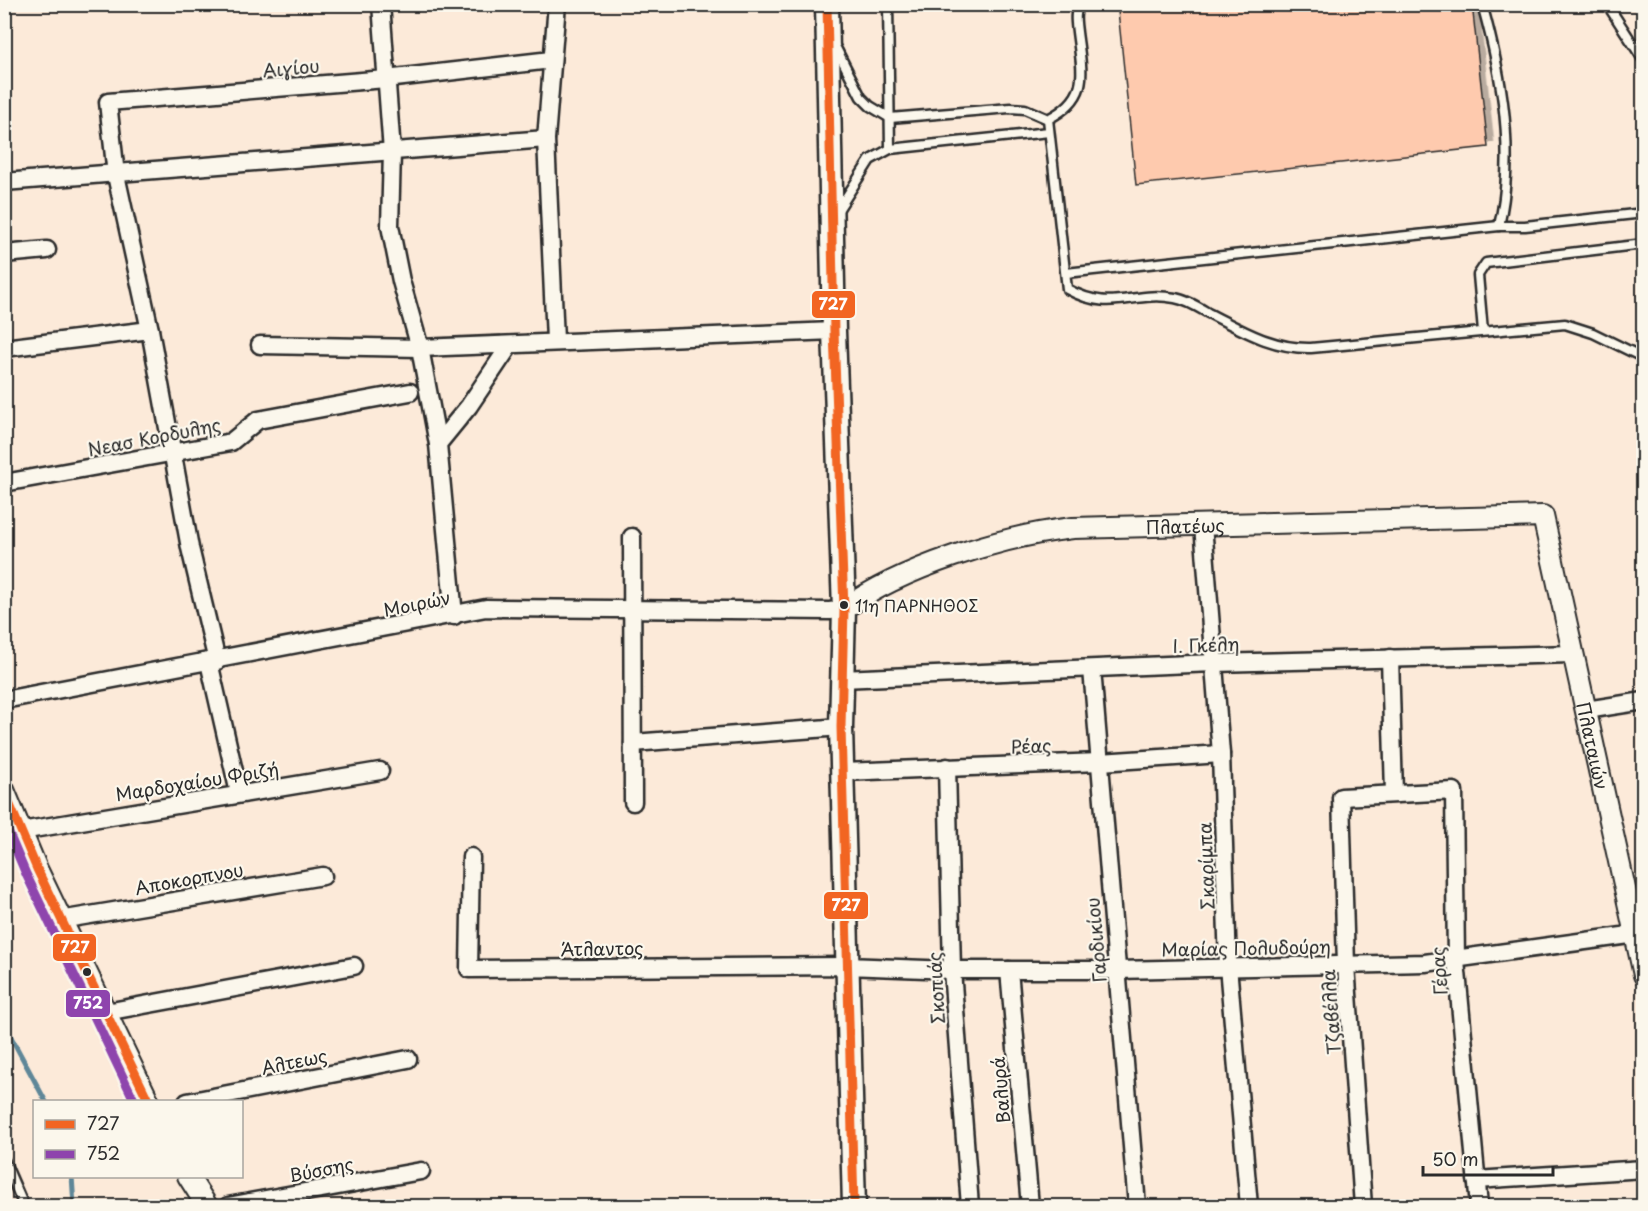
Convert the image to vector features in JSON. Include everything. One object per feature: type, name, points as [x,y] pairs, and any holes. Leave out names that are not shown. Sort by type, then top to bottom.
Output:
[{"type":"main road","points":[[827,4],[843,609],[841,679],[846,966],[854,1206]]},
{"type":"street","points":[[381,4],[392,152],[390,226],[401,281],[420,348],[438,444],[454,616]]},
{"type":"street","points":[[555,340],[546,139],[550,60],[557,4]]},
{"type":"street","name":"Αιγίου","points":[[116,175],[108,102],[386,78],[550,60]]},
{"type":"street","points":[[4,182],[116,175],[546,139]]},
{"type":"street","points":[[116,175],[150,330],[190,548],[239,793]]},
{"type":"street","points":[[4,254],[47,249]]},
{"type":"street","points":[[4,348],[150,330]]},
{"type":"street","points":[[260,345],[420,348],[510,345],[555,340],[834,331]]},
{"type":"street","points":[[438,444],[469,406],[510,345]]},
{"type":"street","name":"Νεασ Κορδυλης","points":[[4,483],[231,442],[258,420],[410,392]]},
{"type":"street","name":"Πλατέως","points":[[843,609],[887,583],[942,562],[1031,535],[1073,528],[1544,516]]},
{"type":"street","name":"Πλαταιών","points":[[1544,516],[1573,654],[1639,933],[1644,975]]},
{"type":"street","name":"Σκαρίμπα","points":[[1203,525],[1221,754],[1228,966],[1249,1206]]},
{"type":"street","points":[[632,537],[633,802]]},
{"type":"street","name":"Μοιρών","points":[[4,700],[454,616],[486,608],[830,611],[843,609]]},
{"type":"street","name":"Ι. Γκέλη","points":[[841,679],[1214,663],[1573,654]]},
{"type":"street","points":[[1390,658],[1394,793]]},
{"type":"street","name":"Γαρδικίου","points":[[1092,669],[1137,1206]]},
{"type":"street","points":[[1586,710],[1644,701]]},
{"type":"street","points":[[633,743],[842,728]]},
{"type":"street","name":"Ρέας","points":[[843,772],[1100,762],[1221,754]]},
{"type":"street","name":"Σκοπιάς","points":[[947,767],[952,970],[970,1206]]},
{"type":"street","name":"Μαρδοχαίου Φριζή","points":[[21,831],[380,771]]},
{"type":"street","points":[[4,790],[60,920],[149,1100]]},
{"type":"street","name":"Γέρας","points":[[1394,793],[1454,791],[1456,961],[1479,1206]]},
{"type":"street","name":"Τζαβέλλα","points":[[1364,1206],[1346,965],[1341,797],[1394,793]]},
{"type":"street","name":"Άτλαντος","points":[[471,857],[469,969],[846,966]]},
{"type":"street","name":"Αποκορπνου","points":[[60,920],[323,876]]},
{"type":"street","name":"Μαρίας Πολυδούρη","points":[[846,966],[952,970],[1117,970],[1456,961],[1639,933]]},
{"type":"street","points":[[106,1012],[354,966]]},
{"type":"street","name":"Βαλυρά","points":[[1009,970],[1030,1206]]},
{"type":"street","name":"Αλτεως","points":[[192,1100],[408,1059]]},
{"type":"street","points":[[1476,1180],[1644,1169]]},
{"type":"street","name":"Βύσσης","points":[[228,1206],[421,1171]]},
{"type":"street","points":[[189,1178],[207,1206]]},
{"type":"lane","points":[[888,4],[890,149]]},
{"type":"lane","points":[[1048,118],[1071,105],[1082,84],[1076,20],[1079,4]]},
{"type":"lane","points":[[1482,4],[1497,59],[1507,145],[1508,177],[1499,226]]},
{"type":"lane","points":[[1607,4],[1644,61]]},
{"type":"lane","points":[[828,33],[861,97],[890,118],[1011,108],[1025,109],[1048,118]]},
{"type":"lane","points":[[1048,118],[1067,289],[1092,301],[1176,298],[1260,339],[1286,347],[1311,348],[1565,324],[1593,333],[1644,358]]},
{"type":"lane","points":[[833,218],[870,160],[890,149],[1049,132]]},
{"type":"lane","points":[[1065,273],[1499,226],[1525,226],[1644,213]]},
{"type":"lane","points":[[1483,331],[1478,275],[1486,263],[1644,244]]},
{"type":"lane","points":[[4,1160],[24,1206]]},
{"type":"building","points":[[1181,4],[1472,4],[1488,147],[1136,185],[1118,11]]},
{"type":"waterway","points":[[4,1024],[45,1100]]},
{"type":"waterway","points":[[72,1178],[74,1206]]},
{"type":"transit line","name":"727","points":[[827,4],[834,331],[844,609],[841,727],[854,1206]]},
{"type":"transit line","name":"727","points":[[4,791],[37,869],[148,1100]]},
{"type":"transit line","name":"752","points":[[4,822],[26,874],[134,1100]]},
{"type":"place","name":"11η ΠΑΡΝΗΘΟΣ","points":[[844,605]]}]
